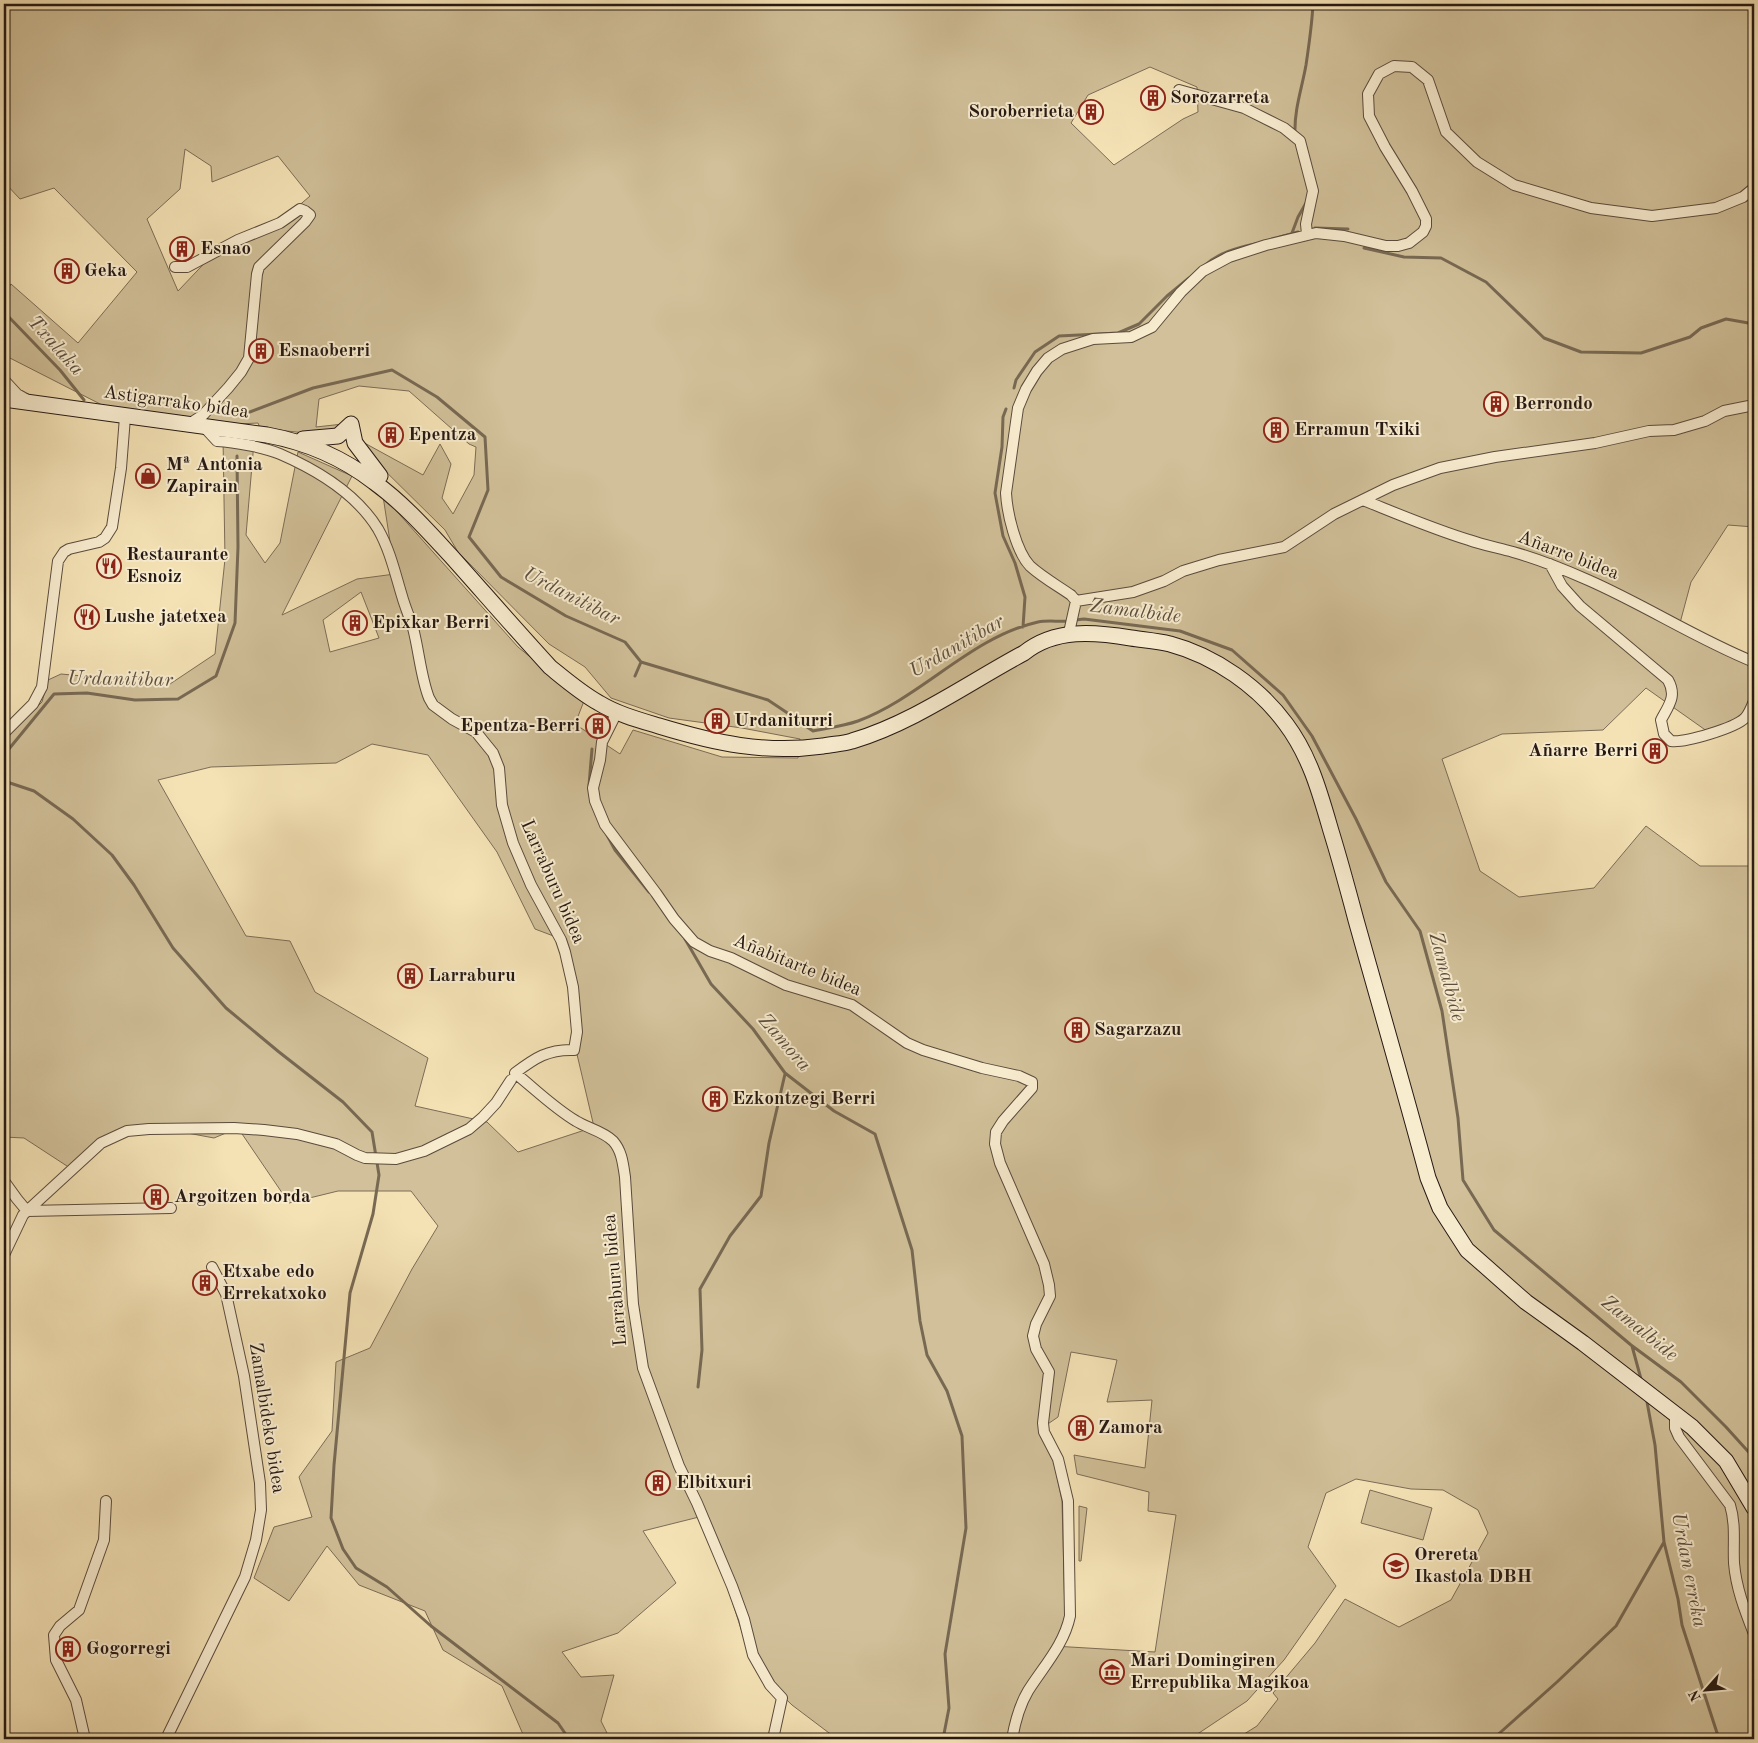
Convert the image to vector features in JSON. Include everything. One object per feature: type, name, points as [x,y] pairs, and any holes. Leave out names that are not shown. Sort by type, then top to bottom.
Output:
[{"type":"main road","name":"Astigarrako bidea","points":[[4,400],[204,427],[266,443],[288,437],[304,442],[349,465],[374,482],[412,515]]},
{"type":"main road","points":[[304,442],[338,436],[351,424],[355,443],[380,476]]},
{"type":"main road","name":"Astigarrako bidea","points":[[304,442],[318,442],[343,447],[380,476],[412,515],[550,667],[576,689],[617,712],[672,730],[750,748],[779,750],[851,742],[904,720],[1030,652],[1033,646],[1070,628],[1089,633],[1119,635],[1130,638]]},
{"type":"main road","points":[[343,447],[349,465]]},
{"type":"main road","points":[[1070,628],[1073,637],[1085,641]]},
{"type":"main road","points":[[1030,652],[1085,641],[1130,638],[1171,645],[1191,652],[1242,680],[1260,695],[1285,723],[1311,766],[1319,790],[1428,1178],[1440,1208],[1467,1250],[1526,1302],[1583,1343],[1675,1414],[1705,1440],[1726,1461],[1754,1508]]},
{"type":"street","points":[[1070,628],[1075,604],[1071,595],[1029,564],[1016,538],[1007,507],[1006,493],[1018,408],[1026,389],[1048,358],[1068,346],[1093,339],[1131,337],[1152,327],[1181,292],[1203,271],[1229,257],[1266,245],[1316,233],[1344,236],[1386,246],[1398,246],[1418,238],[1426,226],[1426,219],[1369,116],[1368,94],[1379,74],[1394,66],[1412,67],[1428,80],[1446,132],[1477,162],[1514,185],[1591,208],[1652,216],[1716,208],[1743,197],[1754,188]]},
{"type":"street","points":[[1178,90],[1244,108],[1284,128],[1300,141],[1313,191],[1306,224],[1308,234]]},
{"type":"street","points":[[174,267],[186,267],[238,240],[280,223],[300,209],[310,215],[259,267],[249,358],[241,372],[203,415],[188,425]]},
{"type":"street","points":[[4,380],[17,394],[34,404]]},
{"type":"street","points":[[1075,604],[1133,592],[1219,560],[1284,547],[1334,514],[1393,485],[1440,468],[1495,457],[1596,443],[1649,431],[1674,430],[1705,421],[1724,411],[1754,405]]},
{"type":"street","points":[[4,733],[33,704],[42,687],[57,566],[64,552],[74,546],[93,544],[105,538],[112,527],[125,417]]},
{"type":"street","name":"Larraburu bidea","points":[[204,427],[217,441],[266,443],[278,453],[316,473],[346,492],[361,506],[378,529],[393,564],[401,596],[413,628],[429,698],[439,710],[476,732],[493,753],[499,768],[502,805],[510,837],[531,885],[561,940],[565,952],[573,987],[577,1032],[574,1050],[555,1050],[546,1053],[515,1073],[576,1121],[612,1140],[622,1159],[625,1177],[633,1304],[643,1368],[679,1466],[697,1503],[732,1586],[744,1619],[753,1655],[770,1685],[782,1698],[772,1739]]},
{"type":"street","name":"Añarre bidea","points":[[1363,500],[1463,538],[1550,564],[1628,599],[1721,648],[1754,662]]},
{"type":"street","points":[[1550,564],[1562,586],[1580,606],[1668,680],[1673,689],[1671,700],[1660,720],[1664,734],[1671,742],[1680,742],[1727,728],[1745,718],[1754,701]]},
{"type":"street","name":"Añabitarte bidea","points":[[617,712],[602,742],[593,788],[595,801],[605,824],[674,919],[694,942],[710,951],[731,958],[786,984],[852,1005],[906,1043],[923,1050],[991,1070],[1019,1076],[1032,1082],[1032,1088],[1003,1121],[996,1132],[995,1144],[1000,1163],[1044,1264],[1049,1284],[1050,1296],[1036,1324],[1033,1336],[1036,1349],[1049,1372],[1043,1423],[1044,1432],[1058,1459],[1068,1501],[1070,1616],[1065,1634],[1027,1693],[1018,1711],[1012,1739]]},
{"type":"street","points":[[4,1256],[27,1210],[101,1143],[127,1131],[234,1128],[264,1130],[297,1134],[336,1144],[366,1158],[396,1159],[424,1151],[469,1129],[483,1118],[496,1103],[511,1080]]},
{"type":"street","points":[[4,1181],[17,1200],[27,1210],[171,1208]]},
{"type":"street","name":"Zamalbideko bidea","points":[[166,1739],[245,1577],[256,1540],[262,1510],[260,1483],[244,1376],[226,1294],[212,1266]]},
{"type":"street","points":[[1675,1414],[1675,1428],[1679,1437],[1730,1505],[1733,1516],[1734,1562],[1737,1584],[1754,1634]]},
{"type":"street","points":[[85,1739],[76,1700],[56,1660],[54,1635],[60,1626],[79,1610],[104,1540],[106,1502]]},
{"type":"shaded area","points":[[4,4],[1754,4],[1754,527],[1728,525],[1691,582],[1680,623],[1754,660],[1754,696],[1745,715],[1711,734],[1646,688],[1603,730],[1502,734],[1442,759],[1480,871],[1519,897],[1594,888],[1646,826],[1700,866],[1754,866],[1754,1739],[1236,1739],[1257,1726],[1278,1699],[1273,1693],[1315,1643],[1345,1599],[1399,1627],[1451,1600],[1488,1533],[1478,1510],[1443,1490],[1411,1489],[1356,1479],[1326,1493],[1308,1547],[1336,1586],[1284,1660],[1247,1701],[1190,1739],[837,1739],[792,1705],[760,1674],[743,1635],[702,1508],[699,1517],[643,1531],[676,1583],[618,1633],[562,1652],[581,1677],[614,1675],[601,1721],[610,1739],[525,1739],[502,1686],[443,1650],[425,1611],[359,1585],[327,1546],[289,1601],[254,1578],[274,1527],[312,1517],[299,1477],[332,1431],[336,1362],[370,1348],[412,1269],[438,1226],[411,1191],[338,1191],[289,1203],[238,1128],[214,1138],[150,1126],[99,1139],[70,1168],[24,1138],[4,1137],[4,740],[42,702],[48,680],[61,674],[170,684],[215,654],[225,559],[223,437],[254,442],[246,535],[265,563],[280,543],[298,452],[352,476],[282,615],[357,579],[395,574],[383,496],[518,647],[584,701],[575,724],[620,754],[633,730],[722,757],[798,758],[800,739],[742,728],[669,718],[611,698],[585,667],[549,644],[458,552],[445,530],[368,454],[359,440],[423,475],[440,444],[451,464],[442,498],[453,514],[474,475],[476,447],[469,444],[409,391],[359,386],[319,399],[316,427],[343,424],[338,432],[323,435],[260,428],[258,423],[218,425],[106,407],[4,355],[4,295],[11,284],[78,343],[137,272],[54,188],[20,199],[4,182]],"holes":[[[1150,67],[1197,87],[1198,112],[1183,119],[1114,165],[1071,123],[1088,95]],[[185,149],[211,166],[212,182],[278,156],[310,196],[288,215],[217,250],[178,291],[147,219],[180,189]],[[361,592],[379,638],[330,652],[323,620]],[[372,744],[428,755],[497,852],[535,929],[564,940],[576,1050],[594,1127],[518,1152],[487,1122],[415,1106],[428,1058],[315,992],[290,941],[246,936],[158,780],[211,767],[336,763]],[[1071,1352],[1117,1360],[1107,1402],[1152,1400],[1145,1468],[1074,1455],[1077,1474],[1149,1492],[1148,1511],[1176,1515],[1155,1652],[1053,1646],[1062,1630],[1065,1615],[1062,1501],[1054,1462],[1039,1430],[1058,1417]]]},
{"type":"shaded area","points":[[1370,1490],[1432,1508],[1423,1540],[1361,1523]]},
{"type":"shaded area","points":[[1079,1506],[1087,1508],[1081,1561],[1079,1561]]},
{"type":"waterway","points":[[1295,134],[1313,4]]},
{"type":"waterway","points":[[1292,233],[1306,203]]},
{"type":"waterway","points":[[1315,228],[1348,229]]},
{"type":"waterway","points":[[1280,237],[1298,232]]},
{"type":"waterway","points":[[1204,266],[1228,252],[1255,244]]},
{"type":"waterway","points":[[1364,248],[1404,257],[1441,258],[1486,282],[1544,338],[1581,352],[1641,353],[1690,337],[1701,328],[1726,319],[1754,324]]},
{"type":"waterway","points":[[1014,388],[1016,380],[1035,352],[1059,336],[1118,333],[1139,324],[1167,296],[1189,278]]},
{"type":"waterway","name":"Txalaka","points":[[4,312],[60,370],[84,400]]},
{"type":"waterway","name":"Urdanitibar","points":[[242,415],[313,388],[392,370],[437,397],[485,437],[488,490],[469,537],[501,577],[566,616],[625,642],[641,662],[768,700],[795,718]]},
{"type":"waterway","points":[[1006,409],[1003,417],[1002,447],[995,493],[1003,536],[1015,563],[1025,597],[1023,627]]},
{"type":"waterway","name":"Urdanitibar","points":[[4,755],[54,694],[87,693],[135,700],[178,699],[216,676],[235,623],[238,547],[237,456]]},
{"type":"waterway","name":"Zamalbide","points":[[1075,620],[1084,619],[1180,631],[1232,650],[1283,695],[1312,736],[1356,819],[1386,882],[1420,931],[1442,1011],[1458,1118],[1463,1180],[1494,1230],[1631,1345],[1681,1382],[1754,1458]]},
{"type":"waterway","name":"Urdanitibar","points":[[798,721],[813,731],[858,721],[904,698],[991,640],[1038,622],[1069,621]]},
{"type":"waterway","points":[[635,676],[641,662]]},
{"type":"waterway","name":"Zamora","points":[[589,785],[592,749]]},
{"type":"waterway","points":[[4,781],[34,791],[73,819],[112,855],[134,885],[173,948],[226,1008],[343,1102],[372,1132],[379,1175],[373,1214],[350,1293],[331,1518],[343,1549],[356,1568],[387,1587],[431,1626],[558,1723],[569,1739]]},
{"type":"waterway","name":"Zamora","points":[[607,835],[615,850],[649,892]]},
{"type":"waterway","name":"Zamora","points":[[685,939],[711,984],[753,1029],[785,1073],[834,1111],[875,1134],[912,1250],[920,1321],[927,1355],[947,1391],[962,1436],[966,1528],[945,1654],[949,1708],[943,1739]]},
{"type":"waterway","points":[[698,1387],[702,1350],[700,1289],[730,1236],[761,1196],[769,1143],[785,1074]]},
{"type":"waterway","name":"Urdan erreka","points":[[1632,1346],[1641,1379]]},
{"type":"waterway","name":"Urdan erreka","points":[[1647,1402],[1655,1445],[1664,1542],[1678,1599],[1682,1625],[1719,1739]]},
{"type":"waterway","points":[[1493,1739],[1616,1626],[1664,1542]]},
{"type":"place","name":"Sorozarreta","points":[[1153,98]]},
{"type":"place","name":"Soroberrieta","points":[[1091,112]]},
{"type":"place","name":"Esnao","points":[[182,249]]},
{"type":"place","name":"Geka","points":[[67,271]]},
{"type":"place","name":"Esnaoberri","points":[[261,351]]},
{"type":"place","name":"Berrondo","points":[[1496,404]]},
{"type":"place","name":"Erramun Txiki","points":[[1276,430]]},
{"type":"place","name":"Epentza","points":[[391,435]]},
{"type":"place","name":"Mª Antonia Zapirain","points":[[148,476]]},
{"type":"place","name":"Restaurante Esnoiz","points":[[109,566]]},
{"type":"place","name":"Lushe jatetxea","points":[[87,617]]},
{"type":"place","name":"Epixkar Berri","points":[[355,623]]},
{"type":"place","name":"Urdaniturri","points":[[717,721]]},
{"type":"place","name":"Epentza-Berri","points":[[598,726]]},
{"type":"place","name":"Añarre Berri","points":[[1655,751]]},
{"type":"place","name":"Larraburu","points":[[410,976]]},
{"type":"place","name":"Sagarzazu","points":[[1077,1030]]},
{"type":"place","name":"Ezkontzegi Berri","points":[[715,1099]]},
{"type":"place","name":"Argoitzen borda","points":[[156,1197]]},
{"type":"place","name":"Etxabe edo Errekatxoko","points":[[205,1283]]},
{"type":"place","name":"Zamora","points":[[1081,1428]]},
{"type":"place","name":"Elbitxuri","points":[[658,1483]]},
{"type":"place","name":"Orereta Ikastola DBH","points":[[1396,1566]]},
{"type":"place","name":"Gogorregi","points":[[68,1649]]},
{"type":"place","name":"Mari Domingiren Errepublika Magikoa","points":[[1112,1672]]}]
